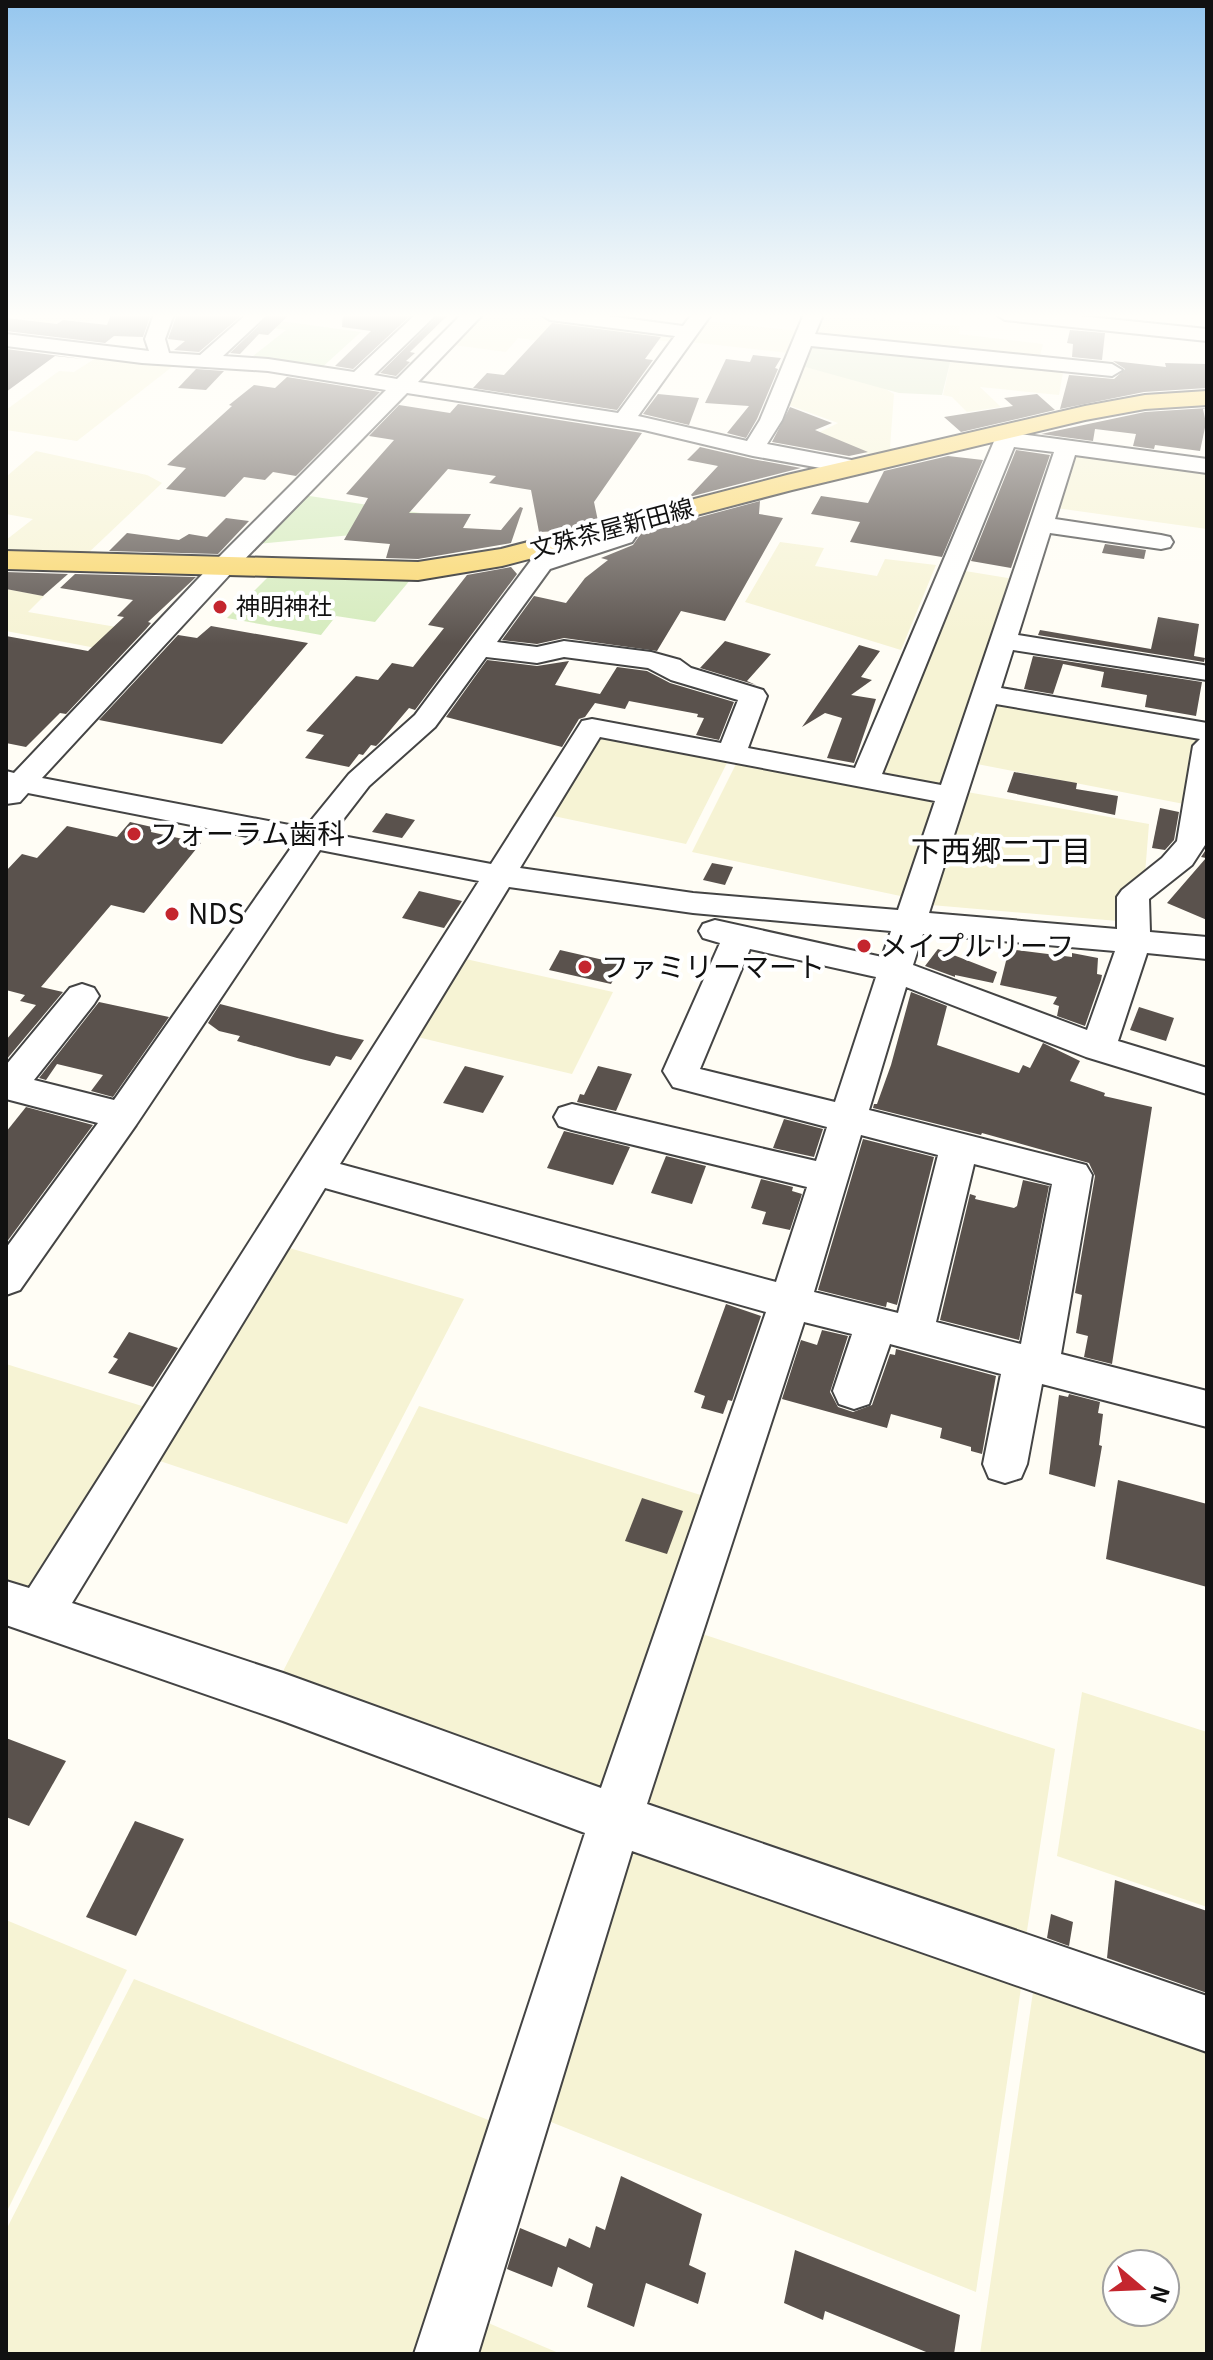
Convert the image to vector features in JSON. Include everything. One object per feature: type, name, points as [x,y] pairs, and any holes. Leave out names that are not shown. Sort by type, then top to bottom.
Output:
[{"type":"main road","name":"文殊茶屋新田線","points":[[6,560],[418,571],[502,557],[854,467],[1047,424]]},
{"type":"street","points":[[11,787],[364,424]]},
{"type":"street","points":[[642,424],[753,449],[854,467]]},
{"type":"street","points":[[753,449],[768,424]]},
{"type":"street","points":[[865,779],[1004,436],[1207,466]]},
{"type":"street","points":[[446,2354],[616,1819],[790,1302],[910,922],[1067,446]]},
{"type":"street","points":[[10,1266],[123,1116],[313,838],[359,780],[425,721],[541,564],[623,537],[633,523]]},
{"type":"street","points":[[1040,524],[1162,543]]},
{"type":"street","points":[[1004,641],[1203,673]]},
{"type":"street","points":[[477,648],[537,655],[564,649],[651,660],[670,666],[681,674],[753,696],[731,754]]},
{"type":"street","points":[[985,694],[1207,732]]},
{"type":"street","points":[[953,796],[592,727],[315,1171],[22,1608],[283,1697],[616,1819],[1207,2024]]},
{"type":"street","points":[[1098,1048],[1134,942],[1133,897],[1147,881],[1180,860],[1192,841],[1207,746]]},
{"type":"street","points":[[11,787],[313,838],[497,875],[693,903],[1207,948]]},
{"type":"street","points":[[693,903],[692,925],[897,971],[1098,1048],[1207,1081]]},
{"type":"street","points":[[739,936],[681,1071],[686,1078],[1073,1175],[1032,1363],[1005,1464]]},
{"type":"street","points":[[82,996],[8,1086],[123,1116]]},
{"type":"street","points":[[572,1117],[829,1178]]},
{"type":"street","points":[[854,1391],[894,1328],[959,1147]]},
{"type":"street","points":[[315,1171],[790,1302],[1207,1409]]},
{"type":"shaded area","points":[[6,424],[99,424],[77,441],[6,430]]},
{"type":"shaded area","points":[[836,424],[892,424],[890,447],[901,452],[880,459],[818,433]]},
{"type":"shaded area","points":[[1072,450],[1207,469],[1207,529],[1056,508]]},
{"type":"shaded area","points":[[36,451],[147,475],[162,483],[86,555],[6,553],[6,540],[33,519],[6,514],[6,477]]},
{"type":"shaded area","points":[[780,542],[824,548],[815,566],[877,576],[885,559],[936,565],[901,650],[745,602]]},
{"type":"shaded area","points":[[959,570],[1014,579],[944,786],[880,774]]},
{"type":"shaded area","points":[[6,589],[44,596],[28,612],[140,631],[117,652],[6,631]]},
{"type":"shaded area","points":[[997,703],[1197,737],[1184,804],[977,764]]},
{"type":"shaded area","points":[[594,733],[729,759],[686,844],[544,814]]},
{"type":"shaded area","points":[[738,760],[943,800],[910,898],[692,852]]},
{"type":"shaded area","points":[[967,792],[1149,824],[1145,874],[1118,921],[931,905]]},
{"type":"shaded area","points":[[457,957],[613,992],[572,1074],[409,1035]]},
{"type":"shaded area","points":[[279,1245],[464,1299],[347,1524],[145,1456]]},
{"type":"shaded area","points":[[6,1364],[155,1410],[42,1592],[6,1592]]},
{"type":"shaded area","points":[[419,1406],[710,1498],[602,1804],[276,1685]]},
{"type":"shaded area","points":[[690,1630],[1055,1749],[1024,1950],[631,1810]]},
{"type":"shaded area","points":[[1082,1692],[1207,1732],[1207,1907],[1057,1856]]},
{"type":"shaded area","points":[[634,1843],[1022,1981],[976,2292],[546,2120]]},
{"type":"shaded area","points":[[6,1920],[127,1970],[6,2213]]},
{"type":"shaded area","points":[[134,1979],[501,2125],[425,2354],[6,2354],[6,2230]]},
{"type":"shaded area","points":[[1033,1992],[1207,2053],[1207,2354],[980,2354]]},
{"type":"shaded area","points":[[479,2319],[561,2354],[467,2354]]},
{"type":"green space","points":[[303,495],[427,514],[352,535],[257,544]]},
{"type":"green space","points":[[269,576],[411,579],[375,622],[336,616],[321,635],[227,618]]},
{"type":"building","points":[[212,424],[348,424],[296,476],[273,472],[265,480],[244,477],[225,497],[166,489],[186,468],[167,465]]},
{"type":"building","points":[[380,424],[586,424],[642,433],[594,502],[598,521],[560,531],[539,532],[531,490],[489,483],[496,476],[448,469],[409,513],[471,514],[463,528],[501,530],[520,507],[523,508],[511,543],[418,559],[386,558],[390,544],[344,540],[368,498],[346,494],[394,440],[369,436]]},
{"type":"building","points":[[734,424],[754,424],[746,438],[727,433]]},
{"type":"building","points":[[781,424],[829,424],[815,430],[868,452],[849,456],[772,442]]},
{"type":"building","points":[[952,424],[995,424],[961,432]]},
{"type":"building","points":[[1088,424],[1206,424],[1200,451],[1155,445],[1154,449],[1133,446],[1136,434],[1095,429],[1093,441],[1041,434]]},
{"type":"building","points":[[700,447],[801,468],[689,497],[718,466],[687,460]]},
{"type":"building","points":[[1016,450],[1050,455],[1011,568],[971,561]]},
{"type":"building","points":[[948,456],[983,460],[942,557],[850,542],[860,522],[811,514],[821,496],[868,503],[884,471]]},
{"type":"building","points":[[760,501],[759,514],[783,518],[725,621],[681,611],[657,651],[564,638],[537,644],[502,640],[534,596],[566,603],[585,578],[608,560],[601,558],[633,545],[642,532],[649,534],[652,530]]},
{"type":"building","points":[[226,518],[249,521],[218,554],[109,551],[127,533],[179,540],[189,534],[207,537]]},
{"type":"building","points":[[1105,544],[1146,550],[1144,559],[1102,553]]},
{"type":"building","points":[[511,567],[517,574],[415,710],[409,708],[376,746],[371,745],[363,755],[359,754],[349,767],[305,758],[324,735],[306,731],[356,676],[378,680],[392,663],[413,667],[444,628],[428,625],[467,575]]},
{"type":"building","points":[[6,572],[68,574],[43,596],[6,589]]},
{"type":"building","points":[[75,574],[196,577],[148,622],[151,623],[146,629],[66,714],[60,713],[26,747],[6,743],[6,636],[88,651],[124,617],[117,616],[133,600],[60,588]]},
{"type":"building","points":[[1158,617],[1199,624],[1194,656],[1205,658],[1204,662],[1038,635],[1040,630],[1151,649]]},
{"type":"building","points":[[211,626],[308,643],[222,744],[99,720],[178,635],[197,638]]},
{"type":"building","points":[[725,641],[771,654],[747,681],[756,685],[700,668]]},
{"type":"building","points":[[859,645],[880,651],[861,677],[872,680],[851,695],[876,699],[854,763],[827,758],[842,718],[825,713],[802,727]]},
{"type":"building","points":[[1033,656],[1202,682],[1196,716],[1145,707],[1147,695],[1101,687],[1104,672],[1063,664],[1053,694],[1024,689]]},
{"type":"building","points":[[487,660],[537,666],[569,661],[555,685],[600,694],[617,667],[647,671],[670,683],[734,702],[719,740],[696,735],[704,718],[697,717],[698,714],[629,701],[625,709],[595,703],[585,717],[579,719],[562,747],[446,717]]},
{"type":"building","points":[[1014,772],[1077,783],[1076,789],[1118,796],[1115,815],[1007,792]]},
{"type":"building","points":[[1160,808],[1179,812],[1174,840],[1165,850],[1152,848]]},
{"type":"building","points":[[386,813],[415,820],[402,838],[372,832]]},
{"type":"building","points":[[130,822],[152,827],[151,832],[201,843],[144,913],[111,905],[41,987],[63,992],[6,1060],[6,1040],[36,1005],[20,1001],[25,995],[6,990],[6,871],[22,854],[37,858],[67,826],[117,837]]},
{"type":"building","points":[[1207,848],[1207,920],[1167,903],[1206,858],[1201,857]]},
{"type":"building","points":[[712,863],[733,867],[725,885],[703,880]]},
{"type":"building","points":[[419,891],[462,901],[444,928],[402,918]]},
{"type":"building","points":[[938,949],[997,972],[993,983],[955,977],[925,966]]},
{"type":"building","points":[[1009,949],[1098,958],[1097,974],[1102,975],[1085,1026],[1057,1016],[1059,1006],[1053,1004],[1057,997],[1000,985]]},
{"type":"building","name":"ファミリーマート","points":[[560,950],[621,964],[611,984],[549,970]]},
{"type":"building","points":[[911,992],[947,1006],[937,1045],[1019,1073],[1023,1065],[1030,1068],[1043,1043],[1080,1061],[1070,1081],[1105,1093],[1104,1096],[1152,1107],[1112,1364],[1084,1357],[1088,1336],[1076,1333],[1082,1295],[1075,1293],[1095,1176],[1089,1163],[982,1133],[873,1108],[891,1065]]},
{"type":"building","points":[[99,1002],[169,1017],[113,1097],[91,1091],[103,1075],[57,1064],[46,1080],[39,1078]]},
{"type":"building","points":[[220,1004],[364,1040],[351,1060],[336,1056],[330,1066],[297,1058],[237,1041],[240,1036],[219,1031],[208,1023]]},
{"type":"building","points":[[1139,1007],[1174,1018],[1166,1041],[1130,1030]]},
{"type":"building","points":[[465,1066],[504,1076],[483,1113],[443,1103]]},
{"type":"building","points":[[598,1066],[632,1074],[616,1111],[577,1102],[580,1094],[584,1095]]},
{"type":"building","points":[[26,1107],[93,1125],[6,1243],[6,1132]]},
{"type":"building","points":[[784,1119],[823,1129],[814,1157],[773,1148]]},
{"type":"building","points":[[564,1131],[630,1147],[613,1185],[547,1168]]},
{"type":"building","points":[[863,1139],[934,1157],[897,1305],[887,1302],[886,1307],[818,1290]]},
{"type":"building","points":[[666,1156],[706,1166],[692,1204],[651,1193]]},
{"type":"building","points":[[761,1179],[793,1187],[792,1191],[802,1194],[790,1230],[762,1224],[766,1212],[751,1208]]},
{"type":"building","points":[[1023,1180],[1049,1186],[1019,1340],[940,1320],[970,1194],[976,1196],[975,1199],[1014,1208]]},
{"type":"building","points":[[726,1304],[761,1316],[732,1401],[728,1400],[723,1414],[701,1408],[705,1396],[694,1392]]},
{"type":"building","points":[[822,1330],[848,1336],[830,1392],[838,1407],[853,1412],[872,1405],[890,1354],[895,1355],[896,1349],[996,1376],[982,1454],[971,1451],[971,1447],[940,1438],[942,1428],[891,1414],[887,1428],[782,1399],[801,1340],[817,1345]]},
{"type":"building","points":[[129,1332],[178,1348],[153,1387],[108,1373],[118,1359],[113,1357]]},
{"type":"building","points":[[1069,1394],[1100,1402],[1098,1413],[1103,1414],[1099,1445],[1102,1446],[1095,1487],[1049,1474],[1059,1395],[1068,1397]]},
{"type":"building","points":[[1118,1480],[1207,1504],[1207,1587],[1106,1559]]},
{"type":"building","points":[[642,1498],[683,1511],[667,1554],[625,1541]]},
{"type":"building","points":[[6,1738],[66,1761],[29,1826],[6,1817]]},
{"type":"building","points":[[135,1821],[184,1839],[136,1936],[86,1917]]},
{"type":"building","points":[[1115,1880],[1207,1911],[1207,1993],[1107,1958]]},
{"type":"building","points":[[1051,1914],[1073,1922],[1069,1946],[1047,1938]]},
{"type":"building","points":[[621,2176],[702,2214],[689,2265],[706,2273],[698,2304],[646,2283],[634,2327],[587,2307],[593,2284],[558,2267],[552,2287],[507,2269],[520,2228],[566,2247],[569,2238],[590,2248],[596,2226],[605,2230]]},
{"type":"building","points":[[795,2250],[960,2315],[954,2354],[931,2354],[825,2311],[823,2320],[784,2303]]},
{"type":"place","name":"神明神社","points":[[220,607]]},
{"type":"place","name":"フォーラム歯科","points":[[134,834]]},
{"type":"place","name":"NDS","points":[[172,914]]},
{"type":"place","name":"メイプルリーフ","points":[[864,946]]},
{"type":"place","name":"ファミリーマート","points":[[585,967]]},
{"type":"district","name":"下西郷二丁目","points":[[1001,852]]}]
